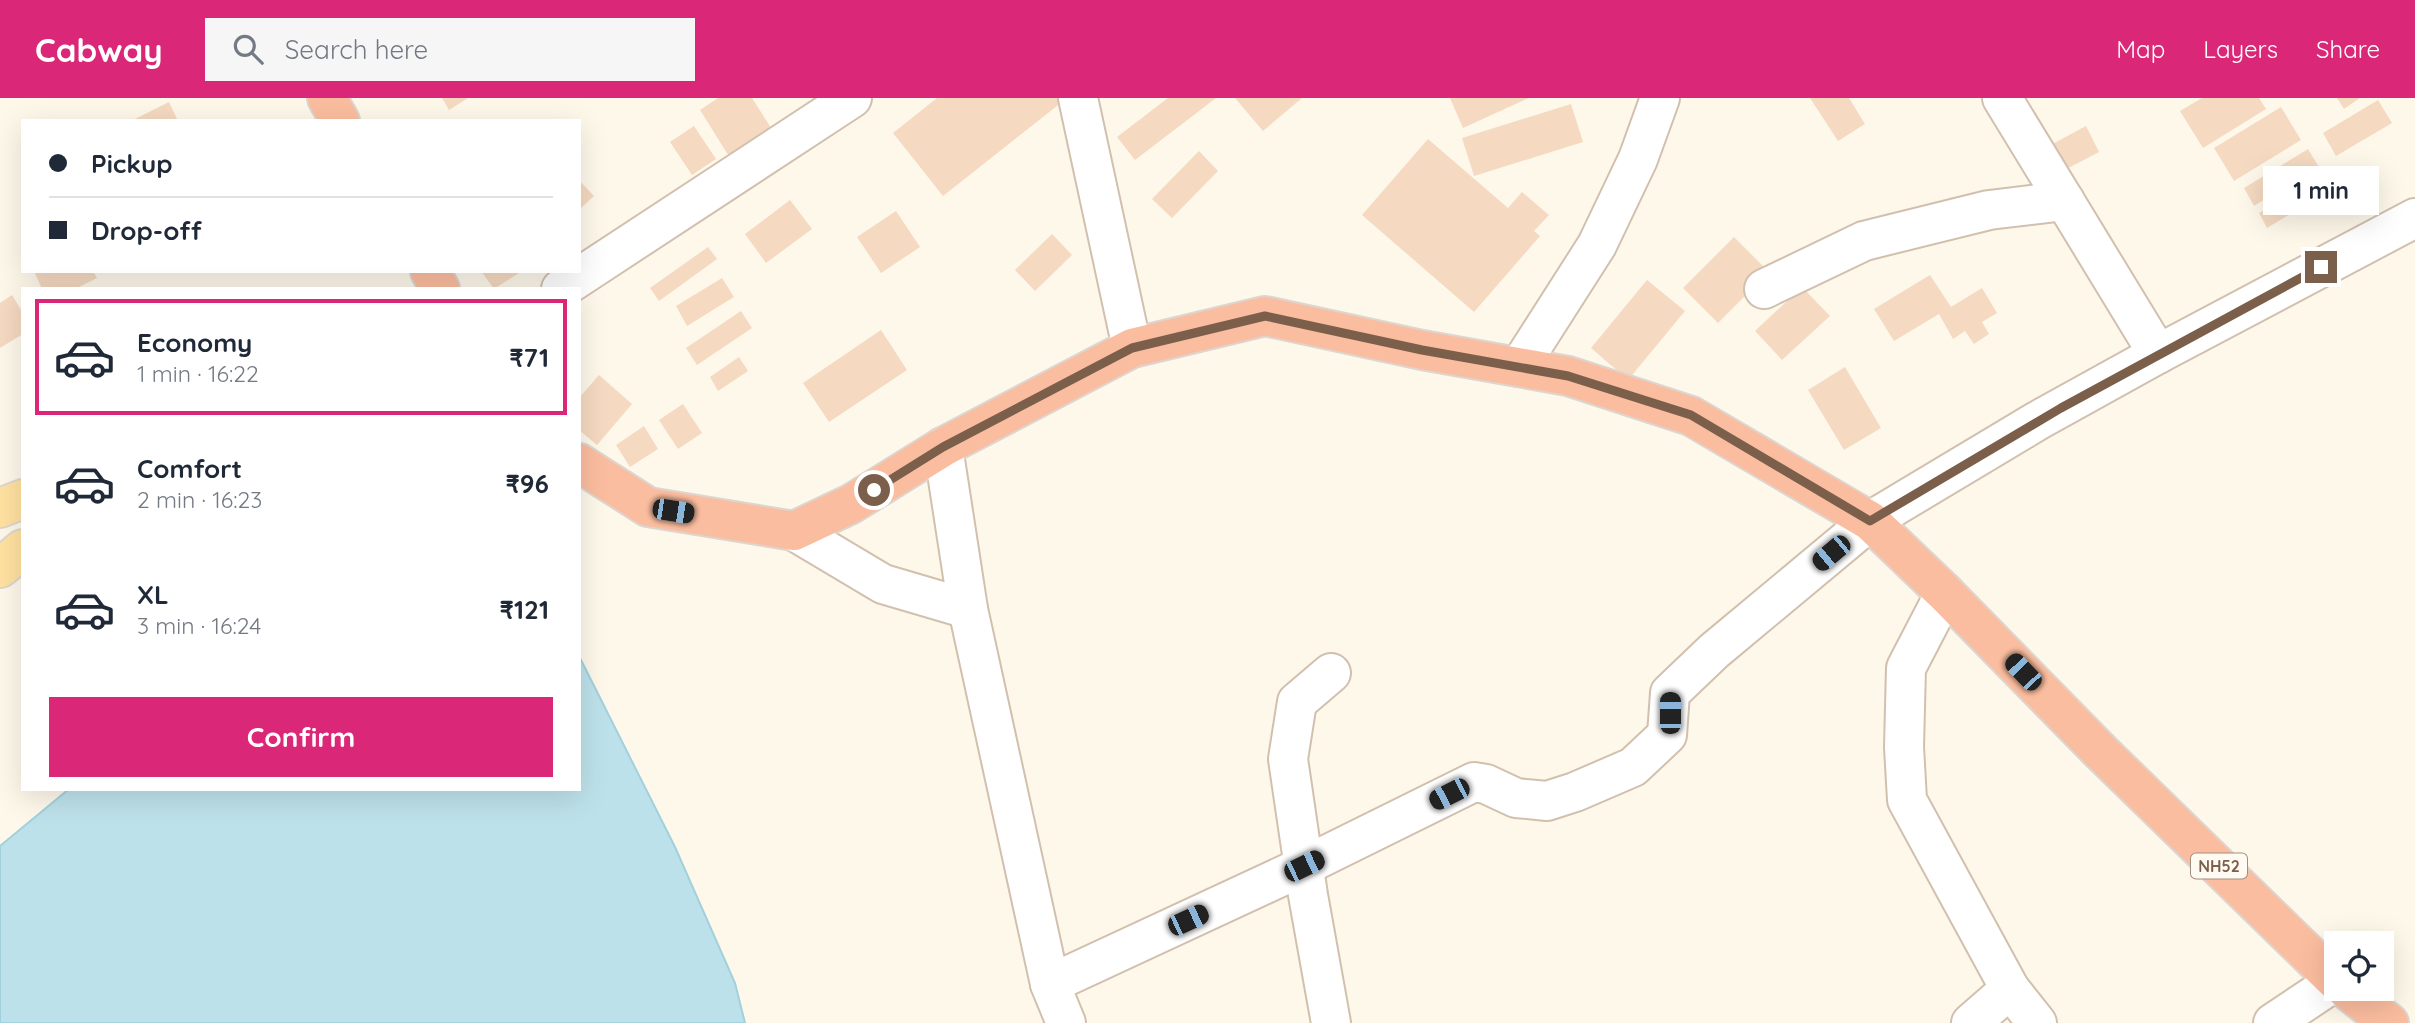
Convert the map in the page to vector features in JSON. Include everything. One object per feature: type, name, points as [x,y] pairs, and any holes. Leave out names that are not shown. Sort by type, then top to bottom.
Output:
[{"type":"highway","points":[[327,98],[339,119]]},
{"type":"highway","name":"NH52","points":[[794,531],[851,504],[943,447],[1132,348],[1265,316],[1422,350],[1568,376],[1691,415],[1870,521],[2324,969]]},
{"type":"highway","points":[[581,464],[649,507],[794,531]]},
{"type":"highway","points":[[2361,1001],[2386,1021]]},
{"type":"main road","points":[[0,508],[21,500]]},
{"type":"main road","points":[[0,568],[21,551]]},
{"type":"street","points":[[564,287],[852,98]]},
{"type":"street","points":[[1078,98],[1132,348]]},
{"type":"street","points":[[1519,367],[1597,245],[1638,159],[1660,98]]},
{"type":"street","points":[[2002,98],[2158,354]]},
{"type":"street","points":[[1764,289],[1864,242],[1989,210],[2065,201]]},
{"type":"street","points":[[1050,984],[1304,866],[1474,782],[1486,784],[1516,798],[1547,801],[1633,767],[1667,735],[1670,693],[1714,652],[1870,521],[2037,421],[2415,218]]},
{"type":"street","points":[[943,447],[968,609],[1050,984],[1066,1023]]},
{"type":"street","points":[[794,531],[883,584],[968,609]]},
{"type":"street","points":[[1945,593],[1906,668],[1904,747],[1907,800],[2010,989],[2037,1023]]},
{"type":"street","points":[[1331,673],[1297,702],[1288,759],[1331,1023]]},
{"type":"street","points":[[1971,1023],[2010,989]]},
{"type":"street","points":[[2273,1023],[2324,989]]},
{"type":"water","points":[[581,660],[675,847],[735,983],[745,1023],[0,1023],[0,846],[67,791],[581,791]]},
{"type":"building","points":[[442,98],[468,98],[449,110]]},
{"type":"building","points":[[718,98],[752,98],[773,131],[730,158],[700,110]]},
{"type":"building","points":[[937,98],[1059,98],[1062,102],[943,196],[893,133]]},
{"type":"building","points":[[1168,98],[1216,98],[1135,160],[1117,137]]},
{"type":"building","points":[[1235,98],[1302,98],[1263,131]]},
{"type":"building","points":[[1450,98],[1529,98],[1463,128]]},
{"type":"building","points":[[1810,98],[1849,98],[1865,124],[1838,141]]},
{"type":"building","points":[[2202,98],[2259,98],[2266,109],[2203,148],[2180,111]]},
{"type":"building","points":[[2337,98],[2360,98],[2344,109]]},
{"type":"building","points":[[2378,100],[2392,123],[2336,156],[2323,133]]},
{"type":"building","points":[[169,102],[177,119],[135,119]]},
{"type":"building","points":[[1571,104],[1583,142],[1474,176],[1462,138]]},
{"type":"building","points":[[2281,107],[2301,140],[2234,181],[2214,148]]},
{"type":"building","points":[[694,126],[716,159],[692,175],[670,142]]},
{"type":"building","points":[[2086,126],[2099,152],[2057,174],[2043,149]]},
{"type":"building","points":[[1428,139],[1508,208],[1522,192],[1549,215],[1534,231],[1540,236],[1474,312],[1362,215]]},
{"type":"building","points":[[2308,149],[2319,167],[2254,206],[2244,188]]},
{"type":"building","points":[[1199,151],[1218,171],[1172,218],[1152,199]]},
{"type":"building","points":[[2322,175],[2330,190],[2267,228],[2259,213]]},
{"type":"building","points":[[581,182],[594,196],[581,208]]},
{"type":"building","points":[[790,200],[812,229],[766,263],[745,234]]},
{"type":"building","points":[[896,211],[920,247],[881,273],[857,237]]},
{"type":"building","points":[[1052,234],[1072,255],[1035,291],[1015,270]]},
{"type":"building","points":[[1734,237],[1769,272],[1718,323],[1683,288]]},
{"type":"building","points":[[708,247],[717,259],[659,301],[650,288]]},
{"type":"building","points":[[35,273],[94,273],[97,278],[79,287],[41,287]]},
{"type":"building","points":[[482,273],[519,273],[497,287],[493,287]]},
{"type":"building","points":[[1930,275],[1951,307],[1982,288],[1997,313],[1982,322],[1989,334],[1974,344],[1965,331],[1953,339],[1939,314],[1894,341],[1874,309]]},
{"type":"building","points":[[722,278],[734,297],[687,326],[676,306]]},
{"type":"building","points":[[1647,280],[1685,311],[1628,380],[1591,348]]},
{"type":"building","points":[[1802,287],[1830,316],[1782,360],[1755,331]]},
{"type":"building","points":[[12,295],[21,310],[21,335],[0,348],[0,303]]},
{"type":"building","points":[[741,311],[752,328],[697,365],[686,348]]},
{"type":"building","points":[[881,330],[907,370],[829,422],[803,383]]},
{"type":"building","points":[[739,357],[748,371],[718,391],[710,377]]},
{"type":"building","points":[[1845,367],[1881,428],[1844,450],[1808,390]]},
{"type":"building","points":[[599,375],[632,404],[597,445],[581,432],[581,396]]},
{"type":"building","points":[[683,404],[702,433],[678,449],[659,420]]},
{"type":"building","points":[[644,426],[658,449],[630,467],[616,445]]},
{"type":"route","points":[[874,490],[943,447],[1132,348],[1265,316],[1422,350],[1568,376],[1691,415],[1870,521],[2013,435],[2321,267]]}]
